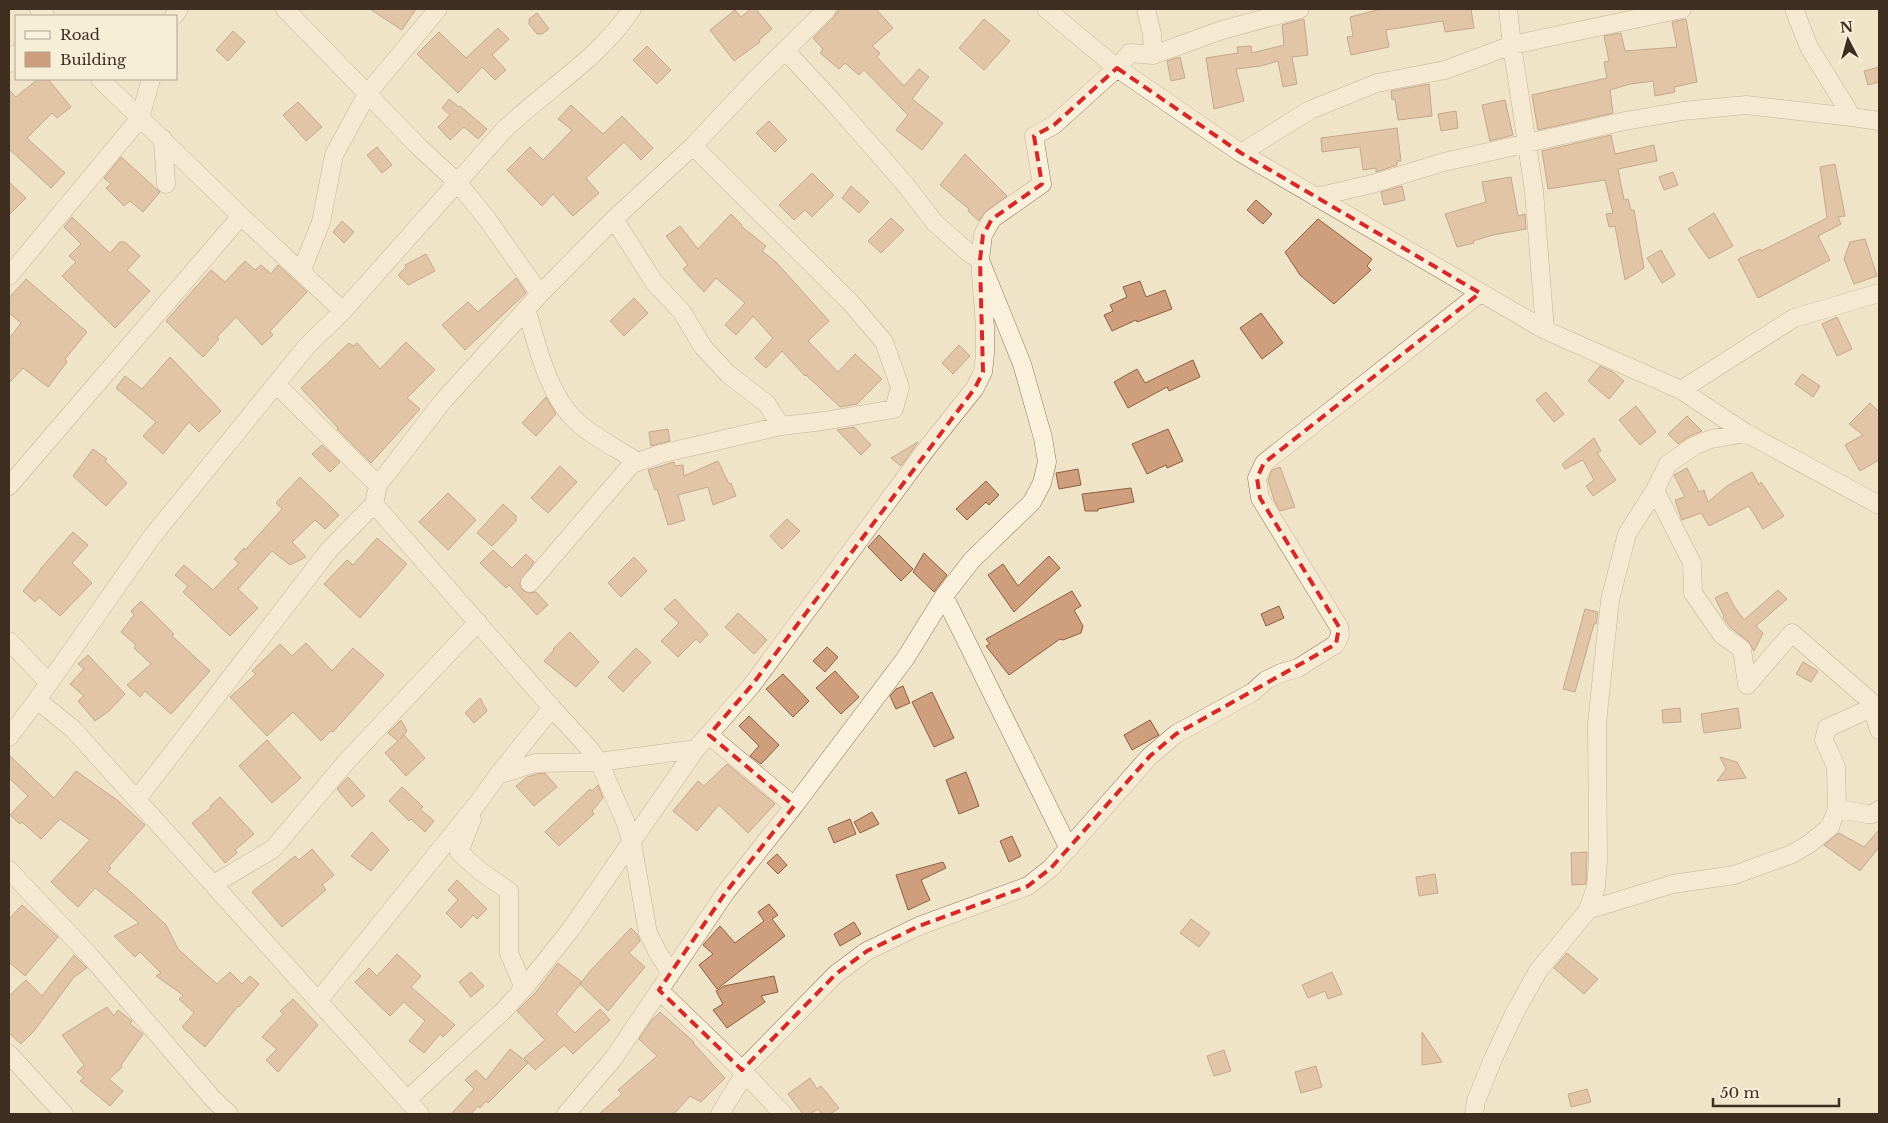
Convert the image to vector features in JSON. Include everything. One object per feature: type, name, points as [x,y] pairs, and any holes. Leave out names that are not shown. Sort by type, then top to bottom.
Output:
[{"type":"street","points":[[285,9],[458,184],[487,219],[540,294]]},
{"type":"street","points":[[301,272],[321,222],[334,155],[368,94],[438,9]]},
{"type":"street","points":[[9,737],[151,538],[307,346],[343,311],[458,184],[503,131],[523,112],[573,72],[611,34],[632,9]]},
{"type":"street","points":[[137,799],[329,550],[374,504],[378,485],[443,401],[540,294],[614,219],[692,146],[827,9]]},
{"type":"street","points":[[1046,9],[1117,68],[1242,153],[1545,330],[1681,390],[1746,433],[1879,505]]},
{"type":"street","points":[[1146,9],[1152,34],[1153,55]]},
{"type":"street","points":[[407,1100],[504,1010],[524,988],[571,929],[696,749],[752,685],[928,446],[975,388],[983,372],[984,354],[985,327],[980,260],[983,235],[992,219],[1042,184],[1034,136],[1054,125],[1117,68],[1130,53],[1153,55],[1222,30],[1300,9]]},
{"type":"street","points":[[1508,9],[1534,191],[1545,330]]},
{"type":"street","points":[[1242,153],[1310,110],[1378,83],[1445,70],[1512,46],[1682,9]]},
{"type":"street","points":[[1794,9],[1810,47],[1852,117]]},
{"type":"street","points":[[566,1114],[613,1059],[726,892],[794,806],[905,659],[944,596],[972,560],[1032,502],[1042,483],[1047,462],[1043,438],[1022,364],[980,260],[934,223],[904,183],[785,50]]},
{"type":"street","points":[[101,80],[241,216],[343,311]]},
{"type":"street","points":[[9,276],[140,118],[151,80]]},
{"type":"street","points":[[1316,197],[1372,184],[1444,162],[1527,145],[1625,121],[1683,112],[1746,105],[1879,121]]},
{"type":"street","points":[[163,139],[166,184]]},
{"type":"street","points":[[530,583],[636,461],[780,426],[824,422],[894,408],[900,387],[884,342],[851,303],[692,146]]},
{"type":"street","points":[[9,486],[241,216]]},
{"type":"street","points":[[614,219],[654,282],[682,312],[703,347],[728,374],[767,404],[780,426]]},
{"type":"street","points":[[724,1107],[744,1071],[836,974],[867,951],[920,926],[1028,886],[1051,868],[1150,756],[1176,734],[1253,692],[1266,680],[1298,668],[1336,644],[1340,635],[1339,627],[1260,498],[1256,478],[1264,463],[1480,293]]},
{"type":"street","points":[[1681,390],[1794,318],[1879,293]]},
{"type":"street","points":[[526,309],[550,385],[567,411],[578,423],[636,461]]},
{"type":"street","points":[[276,384],[378,485]]},
{"type":"street","points":[[1474,1114],[1476,1101],[1493,1058],[1538,971],[1588,910],[1596,887],[1598,860],[1597,723],[1610,600],[1627,534],[1656,490],[1668,464],[1694,446],[1711,439],[1746,433]]},
{"type":"street","points":[[1656,490],[1692,563],[1693,593],[1722,635],[1742,649],[1747,685],[1792,633],[1876,706]]},
{"type":"street","points":[[374,504],[588,747],[599,762],[625,821],[632,843],[648,933],[671,973]]},
{"type":"street","points":[[944,596],[1068,849]]},
{"type":"street","points":[[214,884],[273,848],[346,762],[478,622]]},
{"type":"street","points":[[9,641],[48,682]]},
{"type":"street","points":[[36,700],[73,729],[420,1114]]},
{"type":"street","points":[[1876,706],[1874,713],[1879,730]]},
{"type":"street","points":[[1588,910],[1673,884],[1734,875],[1792,854],[1809,844],[1830,827],[1837,809],[1836,767],[1824,740],[1827,728],[1876,706]]},
{"type":"street","points":[[318,1001],[478,804],[498,775],[552,708]]},
{"type":"street","points":[[709,734],[794,806]]},
{"type":"street","points":[[498,775],[535,763],[599,762],[696,749]]},
{"type":"street","points":[[478,804],[459,852],[480,871],[509,890],[509,953],[524,988]]},
{"type":"street","points":[[1837,809],[1867,814],[1872,814],[1879,810]]},
{"type":"street","points":[[9,870],[91,957],[213,1099],[229,1114]]},
{"type":"street","points":[[504,1010],[514,968]]},
{"type":"street","points":[[660,990],[744,1071],[783,1114]]},
{"type":"street","points":[[9,1054],[64,1114]]},
{"type":"street","points":[[724,1107],[766,1094]]},
{"type":"highlighted area","points":[[1117,68],[1241,153],[1480,293],[1264,463],[1257,478],[1260,498],[1339,627],[1336,644],[1176,734],[1150,756],[1051,868],[1028,886],[919,926],[867,951],[836,974],[742,1070],[659,990],[726,892],[794,806],[709,735],[752,685],[975,388],[983,372],[980,260],[983,235],[992,219],[1042,184],[1034,136],[1054,125]]},
{"type":"building","points":[[370,9],[416,9],[402,30]]},
{"type":"building","points":[[751,9],[756,9],[772,29],[759,40],[760,42],[734,61],[710,30],[735,10],[741,17]]},
{"type":"building","points":[[839,9],[876,9],[893,28],[872,46],[880,53],[877,57],[904,86],[919,69],[929,77],[912,99],[943,123],[922,150],[896,130],[908,115],[864,70],[859,75],[845,63],[839,69],[820,53],[823,49],[813,38],[834,17]]},
{"type":"building","points":[[1381,9],[1471,9],[1474,28],[1445,32],[1443,21],[1386,30],[1389,47],[1351,55],[1347,37],[1353,36],[1350,17]]},
{"type":"building","points":[[537,13],[549,29],[542,34],[537,34],[529,24],[529,19]]},
{"type":"building","points":[[984,19],[1010,41],[984,70],[959,48]]},
{"type":"building","points":[[1304,19],[1308,55],[1292,57],[1297,84],[1283,87],[1278,61],[1261,66],[1236,69],[1244,101],[1214,109],[1206,58],[1238,53],[1237,47],[1251,46],[1252,53],[1284,45],[1282,25]]},
{"type":"building","points":[[1686,19],[1697,82],[1674,87],[1675,92],[1655,96],[1653,81],[1630,84],[1610,90],[1613,113],[1538,130],[1532,95],[1607,78],[1604,62],[1609,61],[1604,36],[1621,33],[1625,51],[1677,47],[1672,22]]},
{"type":"building","points":[[498,28],[509,39],[492,55],[506,70],[495,80],[482,67],[458,93],[417,54],[439,32],[466,58]]},
{"type":"building","points":[[233,31],[245,42],[228,61],[216,50]]},
{"type":"building","points":[[647,46],[671,70],[657,84],[633,60]]},
{"type":"building","points":[[1180,57],[1185,78],[1171,81],[1167,61]]},
{"type":"building","points":[[1879,67],[1879,82],[1868,85],[1864,71]]},
{"type":"building","points":[[37,80],[49,80],[71,107],[57,118],[52,113],[27,138],[65,173],[51,188],[9,149],[9,90],[16,97]]},
{"type":"building","points":[[1429,84],[1432,116],[1398,120],[1395,99],[1392,100],[1391,91]]},
{"type":"building","points":[[449,99],[487,129],[478,139],[464,127],[450,140],[438,127],[450,115],[442,108]]},
{"type":"building","points":[[1505,100],[1513,135],[1490,141],[1482,105]]},
{"type":"building","points":[[298,102],[322,127],[306,141],[283,115]]},
{"type":"building","points":[[571,105],[603,134],[622,116],[653,148],[641,160],[624,142],[586,178],[599,193],[573,216],[553,194],[542,206],[507,170],[530,147],[543,160],[572,130],[558,119]]},
{"type":"building","points":[[1456,111],[1458,128],[1441,131],[1438,114]]},
{"type":"building","points":[[769,121],[787,140],[775,152],[756,133]]},
{"type":"building","points":[[1397,128],[1401,161],[1397,161],[1397,165],[1376,172],[1376,168],[1363,170],[1360,147],[1322,152],[1321,138]]},
{"type":"building","points":[[1611,135],[1615,154],[1654,145],[1657,161],[1618,169],[1624,200],[1628,199],[1631,210],[1634,210],[1644,268],[1625,280],[1615,226],[1609,227],[1606,214],[1613,213],[1605,180],[1548,189],[1542,151]]},
{"type":"building","points":[[377,147],[392,165],[382,173],[367,155]]},
{"type":"building","points":[[965,154],[1007,196],[986,211],[979,221],[968,211],[969,209],[940,185]]},
{"type":"building","points":[[121,157],[160,192],[143,212],[130,201],[124,206],[106,188],[111,184],[104,178]]},
{"type":"building","points":[[1835,164],[1845,216],[1838,217],[1841,224],[1818,236],[1830,260],[1758,298],[1738,259],[1760,249],[1761,251],[1827,218],[1820,167]]},
{"type":"building","points":[[1673,172],[1678,185],[1664,190],[1659,177]]},
{"type":"building","points":[[812,173],[834,195],[812,217],[805,210],[794,220],[779,205]]},
{"type":"building","points":[[1511,177],[1518,216],[1525,214],[1526,229],[1493,235],[1473,241],[1474,243],[1457,247],[1445,214],[1486,202],[1482,182]]},
{"type":"building","points":[[9,182],[26,198],[9,215]]},
{"type":"building","points":[[851,186],[869,202],[859,213],[842,198]]},
{"type":"building","points":[[1402,186],[1405,200],[1384,205],[1381,192]]},
{"type":"building","points":[[1256,200],[1272,214],[1263,224],[1247,210]]},
{"type":"building","points":[[1714,213],[1733,246],[1709,259],[1688,229]]},
{"type":"building","points":[[731,214],[741,226],[766,246],[762,251],[776,262],[829,321],[808,341],[838,372],[855,354],[882,379],[857,404],[840,407],[805,376],[782,351],[766,368],[755,358],[773,338],[753,316],[736,335],[725,325],[745,303],[716,278],[704,292],[683,269],[688,265],[666,236],[680,226],[698,249]]},
{"type":"building","points":[[72,217],[110,253],[120,242],[125,242],[140,256],[127,270],[150,291],[115,328],[62,276],[76,262],[69,256],[81,244],[64,227]]},
{"type":"building","points":[[891,218],[904,230],[881,253],[868,241]]},
{"type":"building","points":[[1318,219],[1372,259],[1367,266],[1371,270],[1334,304],[1300,275],[1285,252]]},
{"type":"building","points":[[342,221],[354,232],[344,243],[333,232]]},
{"type":"building","points":[[1865,239],[1877,276],[1854,284],[1844,259],[1850,242]]},
{"type":"building","points":[[1661,250],[1675,275],[1662,283],[1647,258]]},
{"type":"building","points":[[426,254],[435,271],[408,285],[398,275],[406,267],[405,265]]},
{"type":"building","points":[[245,261],[255,270],[261,265],[271,274],[278,265],[307,292],[270,331],[273,335],[262,345],[236,317],[217,337],[219,339],[203,357],[166,321],[211,270],[225,282]]},
{"type":"building","points":[[516,278],[526,293],[465,350],[442,325],[468,302],[478,312]]},
{"type":"building","points":[[26,279],[87,332],[65,359],[67,362],[48,387],[23,368],[9,383],[9,339],[21,323],[9,313],[9,298]]},
{"type":"building","points":[[1140,281],[1146,297],[1165,290],[1172,309],[1137,322],[1136,320],[1112,331],[1104,315],[1113,311],[1110,305],[1127,297],[1123,287]]},
{"type":"building","points":[[634,298],[648,313],[624,336],[610,321]]},
{"type":"building","points":[[1261,313],[1283,343],[1262,359],[1240,328]]},
{"type":"building","points":[[1837,317],[1852,349],[1837,356],[1822,324]]},
{"type":"building","points":[[406,342],[435,370],[407,398],[420,409],[371,463],[337,429],[301,388],[349,343],[353,346],[357,343],[380,369]]},
{"type":"building","points":[[959,345],[970,356],[953,374],[942,363]]},
{"type":"building","points":[[170,357],[221,411],[199,432],[189,422],[163,454],[143,436],[156,422],[116,388],[125,376],[142,389]]},
{"type":"building","points":[[1193,360],[1200,377],[1169,391],[1167,387],[1128,408],[1114,382],[1137,369],[1145,383]]},
{"type":"building","points":[[1600,366],[1613,372],[1624,381],[1609,399],[1588,381]]},
{"type":"building","points":[[1802,374],[1820,386],[1813,397],[1795,384]]},
{"type":"building","points":[[1546,392],[1564,414],[1554,422],[1536,400]]},
{"type":"building","points":[[546,397],[556,414],[536,436],[522,423]]},
{"type":"building","points":[[1870,403],[1879,412],[1879,460],[1860,471],[1845,445],[1863,435],[1849,424]]},
{"type":"building","points":[[1636,406],[1656,432],[1640,445],[1619,420]]},
{"type":"building","points":[[1687,416],[1702,431],[1678,444],[1668,434]]},
{"type":"building","points":[[854,427],[871,445],[861,455],[837,430]]},
{"type":"building","points":[[668,429],[670,441],[651,446],[649,432]]},
{"type":"building","points":[[1168,429],[1183,461],[1167,468],[1166,465],[1147,474],[1132,444]]},
{"type":"building","points":[[1594,438],[1601,451],[1597,453],[1616,480],[1593,496],[1586,486],[1594,480],[1583,460],[1565,469],[1562,464]]},
{"type":"building","points":[[918,442],[901,466],[891,458]]},
{"type":"building","points":[[322,445],[340,462],[330,472],[312,454]]},
{"type":"building","points":[[93,449],[107,459],[105,461],[127,483],[106,506],[73,476]]},
{"type":"building","points":[[718,461],[736,496],[713,505],[708,487],[678,495],[685,520],[668,525],[657,489],[655,490],[648,470],[674,462],[675,466],[683,465],[684,476]]},
{"type":"building","points":[[560,466],[577,482],[548,513],[531,498]]},
{"type":"building","points":[[1280,467],[1295,507],[1280,511],[1274,500],[1268,480],[1272,470]]},
{"type":"building","points":[[1687,468],[1699,492],[1704,490],[1708,502],[1727,486],[1752,472],[1759,485],[1761,482],[1784,516],[1763,529],[1749,506],[1709,526],[1701,513],[1682,520],[1675,500],[1685,497],[1674,475]]},
{"type":"building","points":[[1078,469],[1081,485],[1059,489],[1056,473]]},
{"type":"building","points":[[300,477],[339,515],[325,529],[315,520],[292,542],[306,557],[290,565],[272,551],[238,589],[258,608],[230,636],[183,592],[188,586],[175,575],[184,565],[213,590],[239,563],[234,559],[244,548],[245,550],[282,509],[276,503]]},
{"type":"building","points":[[986,481],[999,495],[989,505],[986,502],[967,520],[956,509]]},
{"type":"building","points":[[1131,488],[1134,502],[1098,509],[1098,511],[1085,511],[1082,494]]},
{"type":"building","points":[[448,493],[476,520],[448,550],[419,522]]},
{"type":"building","points":[[503,504],[516,516],[516,521],[492,546],[477,533]]},
{"type":"building","points":[[787,519],[800,531],[782,549],[770,536]]},
{"type":"building","points":[[73,532],[88,545],[72,563],[92,583],[60,616],[39,597],[35,602],[23,591]]},
{"type":"building","points":[[879,535],[913,569],[901,581],[868,547]]},
{"type":"building","points":[[377,538],[407,564],[360,618],[324,584],[347,560],[353,565]]},
{"type":"building","points":[[493,550],[512,568],[526,554],[534,562],[520,582],[520,587],[529,593],[536,592],[548,605],[537,615],[509,585],[506,588],[480,563]]},
{"type":"building","points":[[924,553],[947,575],[934,592],[913,572]]},
{"type":"building","points":[[1049,556],[1060,568],[1014,612],[988,575],[1003,564],[1018,586]]},
{"type":"building","points":[[634,557],[647,571],[621,597],[608,583]]},
{"type":"building","points":[[1778,590],[1787,599],[1756,626],[1763,633],[1754,651],[1748,641],[1730,627],[1723,617],[1715,598],[1727,592],[1744,620]]},
{"type":"building","points":[[1072,591],[1081,606],[1074,610],[1083,626],[1081,633],[1063,640],[1060,639],[1009,675],[986,646],[990,644],[986,639]]},
{"type":"building","points":[[675,599],[708,634],[700,643],[696,639],[678,657],[661,641],[679,623],[664,609]]},
{"type":"building","points":[[141,601],[174,634],[172,636],[210,671],[171,714],[145,691],[140,697],[127,685],[151,664],[134,648],[136,645],[121,632],[134,615],[131,611]]},
{"type":"building","points":[[1279,606],[1284,618],[1266,626],[1261,614]]},
{"type":"building","points":[[1585,609],[1598,612],[1575,692],[1563,689]]},
{"type":"building","points":[[738,613],[767,640],[754,654],[725,627]]},
{"type":"building","points":[[570,632],[599,662],[576,687],[544,661]]},
{"type":"building","points":[[306,643],[332,671],[353,648],[384,675],[333,732],[331,731],[321,741],[293,712],[267,736],[230,697],[256,674],[252,671],[280,644],[292,656]]},
{"type":"building","points":[[827,647],[838,657],[825,672],[813,661]]},
{"type":"building","points":[[636,648],[651,662],[623,692],[608,677]]},
{"type":"building","points":[[88,655],[125,694],[109,711],[95,721],[78,701],[84,696],[70,684],[84,669],[78,664]]},
{"type":"building","points":[[1803,662],[1818,671],[1811,682],[1796,674]]},
{"type":"building","points":[[835,671],[859,697],[841,714],[816,688]]},
{"type":"building","points":[[783,674],[809,701],[793,717],[766,689]]},
{"type":"building","points":[[903,686],[910,703],[896,709],[890,696],[896,689]]},
{"type":"building","points":[[932,692],[954,738],[934,747],[912,702]]},
{"type":"building","points":[[480,698],[487,711],[474,723],[465,713]]},
{"type":"building","points":[[1680,708],[1681,722],[1663,723],[1662,710]]},
{"type":"building","points":[[1738,708],[1741,728],[1704,733],[1701,714]]},
{"type":"building","points":[[749,716],[779,745],[761,764],[750,756],[759,746],[739,726]]},
{"type":"building","points":[[401,720],[407,731],[400,739],[404,735],[425,758],[406,776],[385,753],[398,741],[388,733]]},
{"type":"building","points":[[1150,720],[1159,735],[1132,750],[1124,735]]},
{"type":"building","points":[[267,740],[301,778],[272,803],[239,766]]},
{"type":"building","points":[[9,755],[54,798],[76,771],[117,800],[145,825],[109,866],[111,868],[107,872],[166,925],[178,949],[217,984],[230,972],[242,984],[250,976],[259,984],[238,1006],[205,1047],[182,1027],[194,1013],[179,999],[183,995],[156,976],[161,973],[140,952],[135,957],[114,936],[139,923],[95,888],[78,907],[51,882],[90,840],[60,819],[41,839],[22,822],[20,824],[10,815],[28,796],[9,778]]},
{"type":"building","points":[[1720,757],[1737,762],[1746,778],[1717,781],[1726,769]]},
{"type":"building","points":[[727,764],[775,804],[748,833],[719,805],[697,831],[673,811],[698,781],[704,786]]},
{"type":"building","points":[[966,772],[979,806],[959,814],[946,780]]},
{"type":"building","points":[[545,773],[557,787],[534,806],[516,786],[527,777]]},
{"type":"building","points":[[348,777],[365,796],[352,807],[337,789]]},
{"type":"building","points":[[598,785],[603,798],[592,811],[594,814],[559,846],[545,832],[590,789],[592,791]]},
{"type":"building","points":[[402,787],[423,807],[420,809],[434,821],[425,832],[411,819],[409,821],[389,801]]},
{"type":"building","points":[[220,797],[254,834],[235,850],[237,853],[225,863],[192,823],[211,808],[210,806]]},
{"type":"building","points":[[872,812],[879,824],[860,833],[854,822]]},
{"type":"building","points":[[850,819],[856,834],[834,843],[828,828]]},
{"type":"building","points":[[1879,830],[1879,847],[1860,871],[1824,845],[1839,833],[1864,847]]},
{"type":"building","points":[[372,832],[389,850],[371,871],[351,856]]},
{"type":"building","points":[[1012,836],[1021,856],[1009,862],[1000,841]]},
{"type":"building","points":[[312,849],[334,875],[322,885],[326,890],[282,927],[252,892],[295,856],[299,860]]},
{"type":"building","points":[[1587,852],[1586,884],[1572,885],[1571,853]]},
{"type":"building","points":[[777,854],[787,865],[778,874],[767,863]]},
{"type":"building","points":[[943,862],[946,868],[921,880],[930,900],[908,910],[896,875]]},
{"type":"building","points":[[1435,874],[1438,893],[1419,896],[1416,877]]},
{"type":"building","points":[[457,880],[487,909],[477,919],[473,915],[461,928],[446,913],[458,900],[448,890]]},
{"type":"building","points":[[769,904],[778,915],[772,919],[785,936],[717,989],[699,965],[713,954],[703,945],[720,926],[735,943],[764,921],[758,912]]},
{"type":"building","points":[[22,905],[58,937],[25,976],[9,962],[9,919]]},
{"type":"building","points":[[1191,919],[1210,933],[1199,947],[1180,933]]},
{"type":"building","points":[[854,922],[861,934],[840,946],[834,934]]},
{"type":"building","points":[[631,928],[637,934],[640,941],[629,953],[645,967],[608,1011],[580,984]]},
{"type":"building","points":[[1567,953],[1598,979],[1584,994],[1554,968]]},
{"type":"building","points":[[397,954],[421,976],[411,987],[455,1025],[443,1037],[440,1034],[424,1053],[409,1041],[425,1021],[404,1002],[390,1016],[355,982],[369,968],[377,976]]},
{"type":"building","points":[[74,955],[87,968],[74,977],[34,1031],[21,1044],[9,1033],[9,996],[26,980],[42,996]]},
{"type":"building","points":[[558,963],[582,982],[556,1014],[575,1033],[600,1009],[610,1020],[573,1054],[564,1045],[535,1070],[524,1058],[545,1040],[517,1011],[536,992]]},
{"type":"building","points":[[471,972],[484,986],[471,997],[459,982]]},
{"type":"building","points":[[1332,972],[1342,994],[1328,999],[1325,991],[1308,998],[1302,985]]},
{"type":"building","points":[[774,976],[778,992],[761,996],[765,1002],[727,1028],[713,1010],[723,1004],[716,991],[724,986]]},
{"type":"building","points":[[293,999],[318,1025],[278,1072],[266,1060],[277,1049],[262,1037],[283,1014],[280,1011]]},
{"type":"building","points":[[107,1007],[114,1016],[118,1010],[132,1021],[130,1024],[143,1034],[121,1065],[122,1067],[109,1079],[123,1091],[110,1106],[80,1081],[84,1078],[77,1072],[84,1065],[62,1035]]},
{"type":"building","points":[[660,1012],[694,1042],[725,1078],[701,1102],[690,1096],[674,1114],[599,1114],[622,1094],[618,1090],[657,1056],[639,1039],[651,1021]]},
{"type":"building","points":[[1422,1032],[1442,1062],[1422,1065]]},
{"type":"building","points":[[510,1049],[528,1063],[488,1103],[486,1101],[480,1108],[478,1106],[471,1114],[451,1114],[474,1089],[465,1080],[476,1070],[486,1080]]},
{"type":"building","points":[[1224,1050],[1231,1071],[1214,1076],[1207,1056]]},
{"type":"building","points":[[1316,1066],[1322,1087],[1301,1093],[1295,1072]]},
{"type":"building","points":[[810,1078],[817,1089],[821,1086],[839,1108],[830,1114],[822,1114],[818,1109],[810,1114],[803,1114],[788,1094]]},
{"type":"building","points":[[1587,1089],[1591,1102],[1571,1107],[1568,1094]]}]
